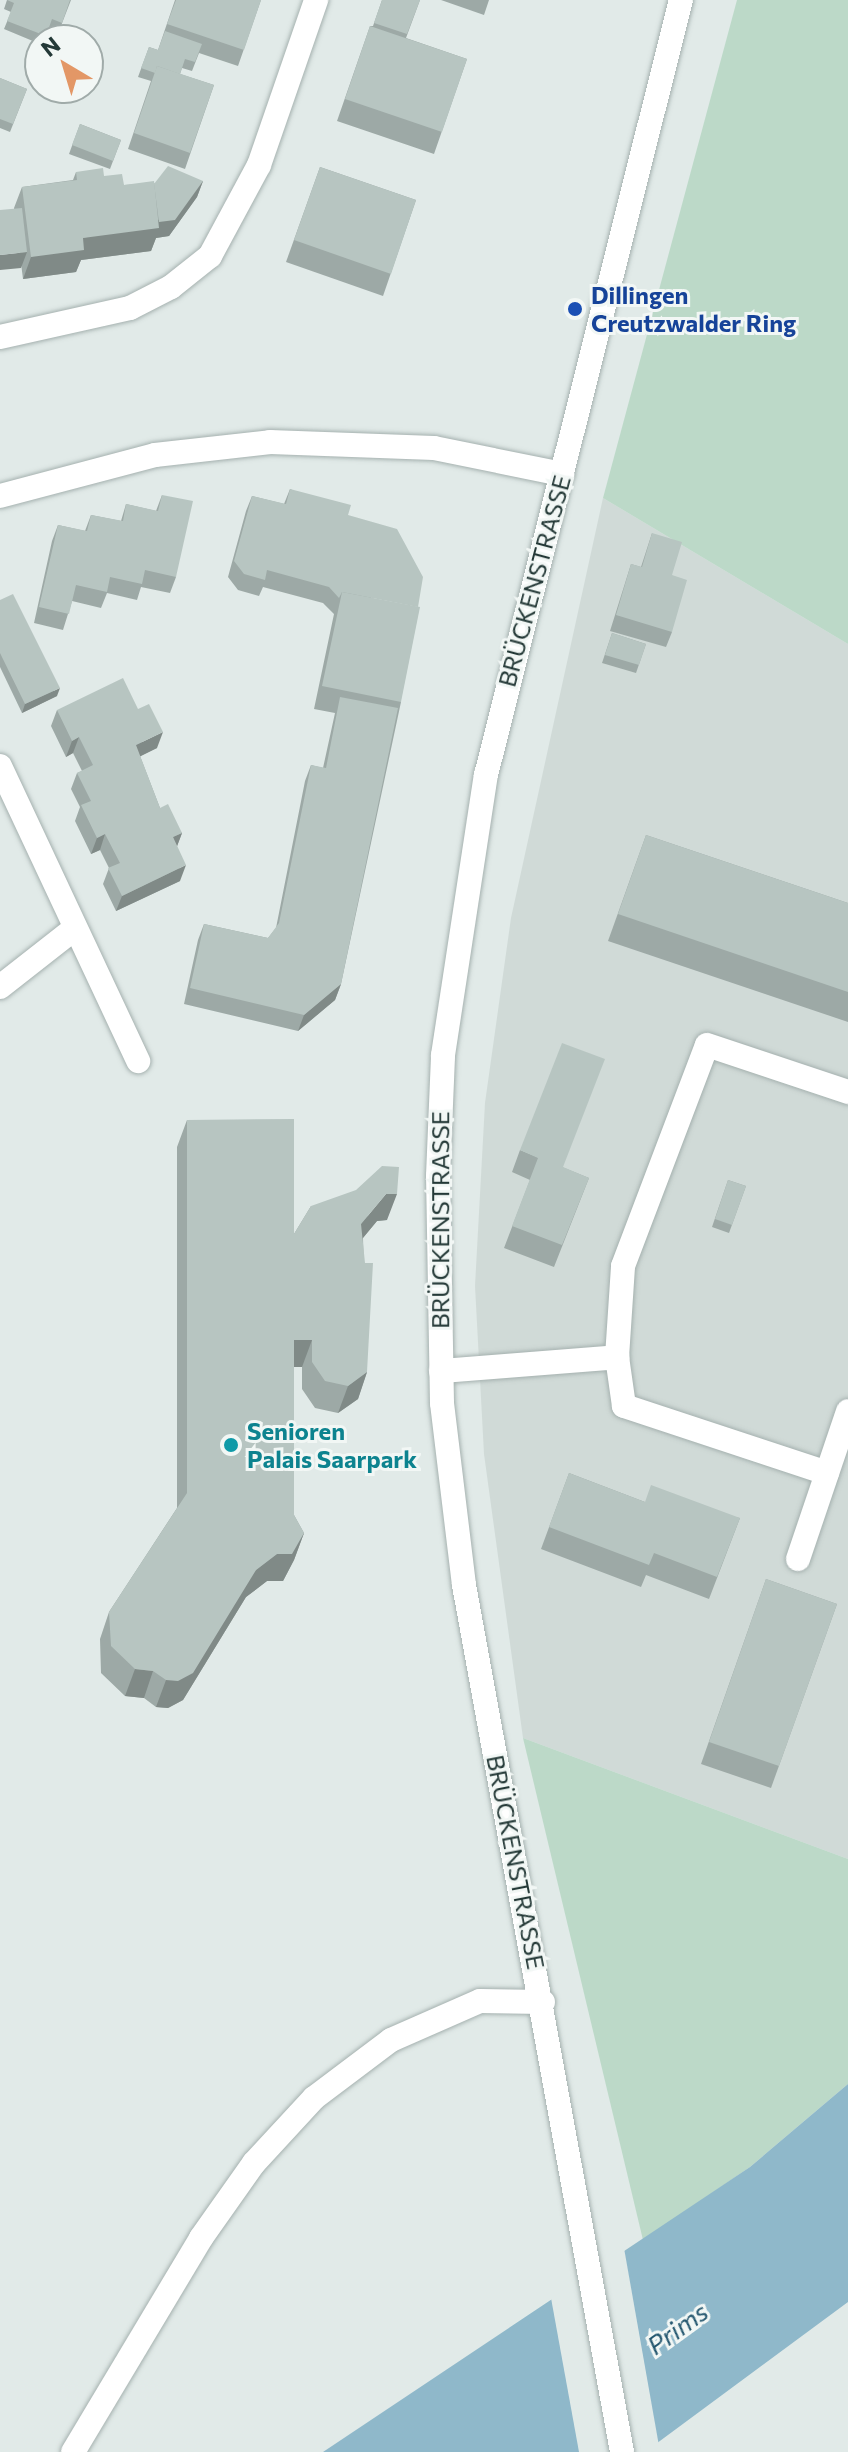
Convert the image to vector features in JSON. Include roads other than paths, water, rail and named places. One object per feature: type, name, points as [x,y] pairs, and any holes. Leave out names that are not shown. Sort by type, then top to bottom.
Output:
[{"type":"street","points":[[0,337],[130,308],[171,287],[210,256],[259,165],[316,0]]},
{"type":"street","name":"BRÜCKENSTRASSE","points":[[622,2452],[543,2002],[464,1585],[441,1371],[438,1176],[443,1055],[486,775],[681,0]]},
{"type":"street","points":[[0,496],[155,455],[270,442],[434,448],[562,474]]},
{"type":"street","points":[[0,766],[138,1061]]},
{"type":"street","points":[[0,987],[74,929]]},
{"type":"street","points":[[827,1473],[624,1406],[617,1357],[623,1266],[707,1045],[848,1092]]},
{"type":"street","points":[[441,1371],[617,1357]]},
{"type":"street","points":[[798,1559],[848,1411]]},
{"type":"street","points":[[73,2452],[201,2238],[254,2163],[314,2098],[391,2040],[480,2001],[543,2002]]},
{"type":"water","name":"Prims","points":[[848,2084],[848,2302],[645,2452],[323,2452],[750,2167]]},
{"type":"place","name":"Dillingen Creutzwalder Ring","points":[[575,309]]},
{"type":"place","name":"Senioren Palais Saarpark","points":[[231,1445]]}]
